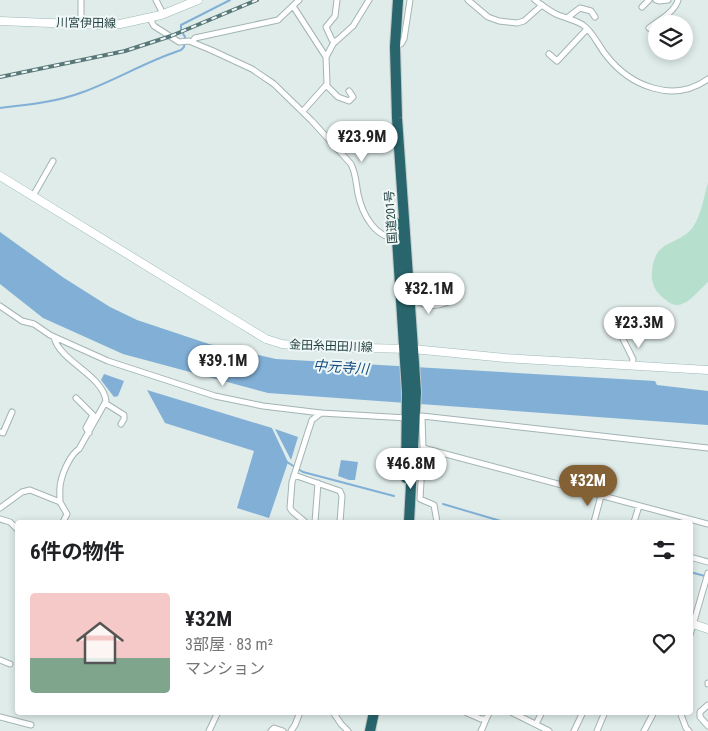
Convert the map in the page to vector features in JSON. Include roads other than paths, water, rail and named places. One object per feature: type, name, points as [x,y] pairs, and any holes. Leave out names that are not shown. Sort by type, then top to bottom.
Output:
[{"type":"highway","name":"国道201号","points":[[392,0],[389,56],[397,238],[409,349],[413,415],[409,520]]},
{"type":"highway","name":"国道201号","points":[[398,0],[395,46],[397,118],[409,299],[409,349]]},
{"type":"highway","name":"国道201号","points":[[402,520],[413,415]]},
{"type":"highway","points":[[363,731],[367,715]]},
{"type":"highway","points":[[370,731],[373,715]]},
{"type":"main road","name":"川宮伊田線","points":[[0,21],[120,24],[163,14],[181,4],[198,0]]},
{"type":"main road","name":"金田糸田田川線","points":[[0,176],[266,339],[282,344],[314,347],[409,349],[505,358],[708,370]]},
{"type":"main road","points":[[693,623],[708,629]]},
{"type":"street","points":[[81,0],[81,24]]},
{"type":"street","points":[[156,0],[163,14]]},
{"type":"street","points":[[190,42],[195,38],[270,23],[284,16],[299,0]]},
{"type":"street","points":[[335,42],[332,40],[326,27],[336,16],[337,0]]},
{"type":"street","points":[[326,57],[335,42],[353,26],[369,0]]},
{"type":"street","points":[[395,46],[401,44],[404,39],[410,0]]},
{"type":"street","points":[[468,0],[488,17],[499,21],[517,23],[524,21],[542,5]]},
{"type":"street","points":[[535,0],[557,15],[584,25],[607,56],[638,83],[652,88],[676,89],[694,86],[708,78]]},
{"type":"street","points":[[642,7],[649,0]]},
{"type":"street","points":[[656,0],[668,0]]},
{"type":"street","points":[[666,15],[677,4],[678,0]]},
{"type":"street","points":[[293,6],[326,57],[328,73],[326,85],[302,111]]},
{"type":"street","points":[[567,18],[580,8],[590,11],[595,17]]},
{"type":"street","points":[[149,17],[154,26],[180,42],[190,42],[252,69],[274,84],[351,164],[355,173],[358,194],[372,225],[390,238],[397,238]]},
{"type":"street","points":[[549,54],[557,61],[587,29]]},
{"type":"street","points":[[326,85],[338,97],[349,101],[353,97],[349,91]]},
{"type":"street","points":[[32,196],[53,162]]},
{"type":"street","points":[[425,304],[430,288]]},
{"type":"street","points":[[409,299],[414,298],[425,304],[436,306],[446,303]]},
{"type":"street","points":[[0,306],[22,321],[34,324],[54,337],[108,361],[215,396],[263,406],[321,413],[413,415],[708,448]]},
{"type":"street","points":[[622,336],[633,359],[632,365]]},
{"type":"street","points":[[54,337],[64,354],[75,362],[105,392],[106,404],[79,449],[74,452],[60,481],[60,502],[67,514],[64,520]]},
{"type":"street","points":[[76,398],[93,415],[86,428],[89,433]]},
{"type":"street","points":[[106,404],[124,414],[121,424]]},
{"type":"street","points":[[0,432],[3,433],[12,412]]},
{"type":"street","points":[[303,520],[290,508],[292,482],[312,420],[321,413]]},
{"type":"street","points":[[413,415],[422,448],[420,499],[434,504],[437,520]]},
{"type":"street","points":[[422,448],[693,520]]},
{"type":"street","points":[[294,475],[340,491],[342,496],[340,520]]},
{"type":"street","points":[[315,520],[318,483]]},
{"type":"street","points":[[0,508],[22,492],[30,490],[60,502]]},
{"type":"street","points":[[595,520],[601,496]]},
{"type":"street","points":[[635,520],[639,506]]},
{"type":"street","points":[[0,519],[10,522],[15,527]]},
{"type":"street","points":[[693,520],[708,524]]},
{"type":"street","points":[[693,558],[708,562]]},
{"type":"street","points":[[693,620],[708,573]]},
{"type":"street","points":[[0,660],[10,664]]},
{"type":"street","points":[[708,705],[700,712],[700,716],[708,726]]},
{"type":"street","points":[[209,731],[217,715]]},
{"type":"street","points":[[291,731],[299,715]]},
{"type":"street","points":[[335,715],[348,731]]},
{"type":"street","points":[[472,715],[481,719],[485,718]]},
{"type":"street","points":[[481,731],[488,715]]},
{"type":"street","points":[[517,715],[549,731]]},
{"type":"street","points":[[536,724],[540,715]]},
{"type":"street","points":[[574,731],[582,715]]},
{"type":"street","points":[[597,731],[604,715]]},
{"type":"street","points":[[644,731],[652,715]]},
{"type":"street","points":[[681,715],[686,730]]},
{"type":"street","points":[[0,717],[31,725]]},
{"type":"street","points":[[271,731],[274,728],[282,731]]},
{"type":"water","name":"中元寺川","points":[[0,232],[64,278],[110,307],[137,320],[209,344],[276,359],[655,381],[657,385],[708,391],[708,425],[268,393],[123,354],[43,318],[0,284]]},
{"type":"water","points":[[104,374],[124,381],[118,396],[114,397],[101,380]]},
{"type":"water","points":[[147,390],[272,428],[288,462],[269,518],[237,508],[254,451],[165,423]]},
{"type":"water","points":[[275,429],[298,437],[291,460]]},
{"type":"water","points":[[341,460],[358,462],[355,480],[338,476]]},
{"type":"waterway","points":[[0,108],[42,103],[73,95],[181,50],[184,47],[185,37],[181,30],[181,25],[230,0]]},
{"type":"waterway","points":[[287,462],[303,472],[394,496]]},
{"type":"waterway","points":[[443,504],[497,520]]},
{"type":"waterway","points":[[693,573],[705,576]]},
{"type":"railway","points":[[0,77],[125,51],[171,36],[257,0]]}]
